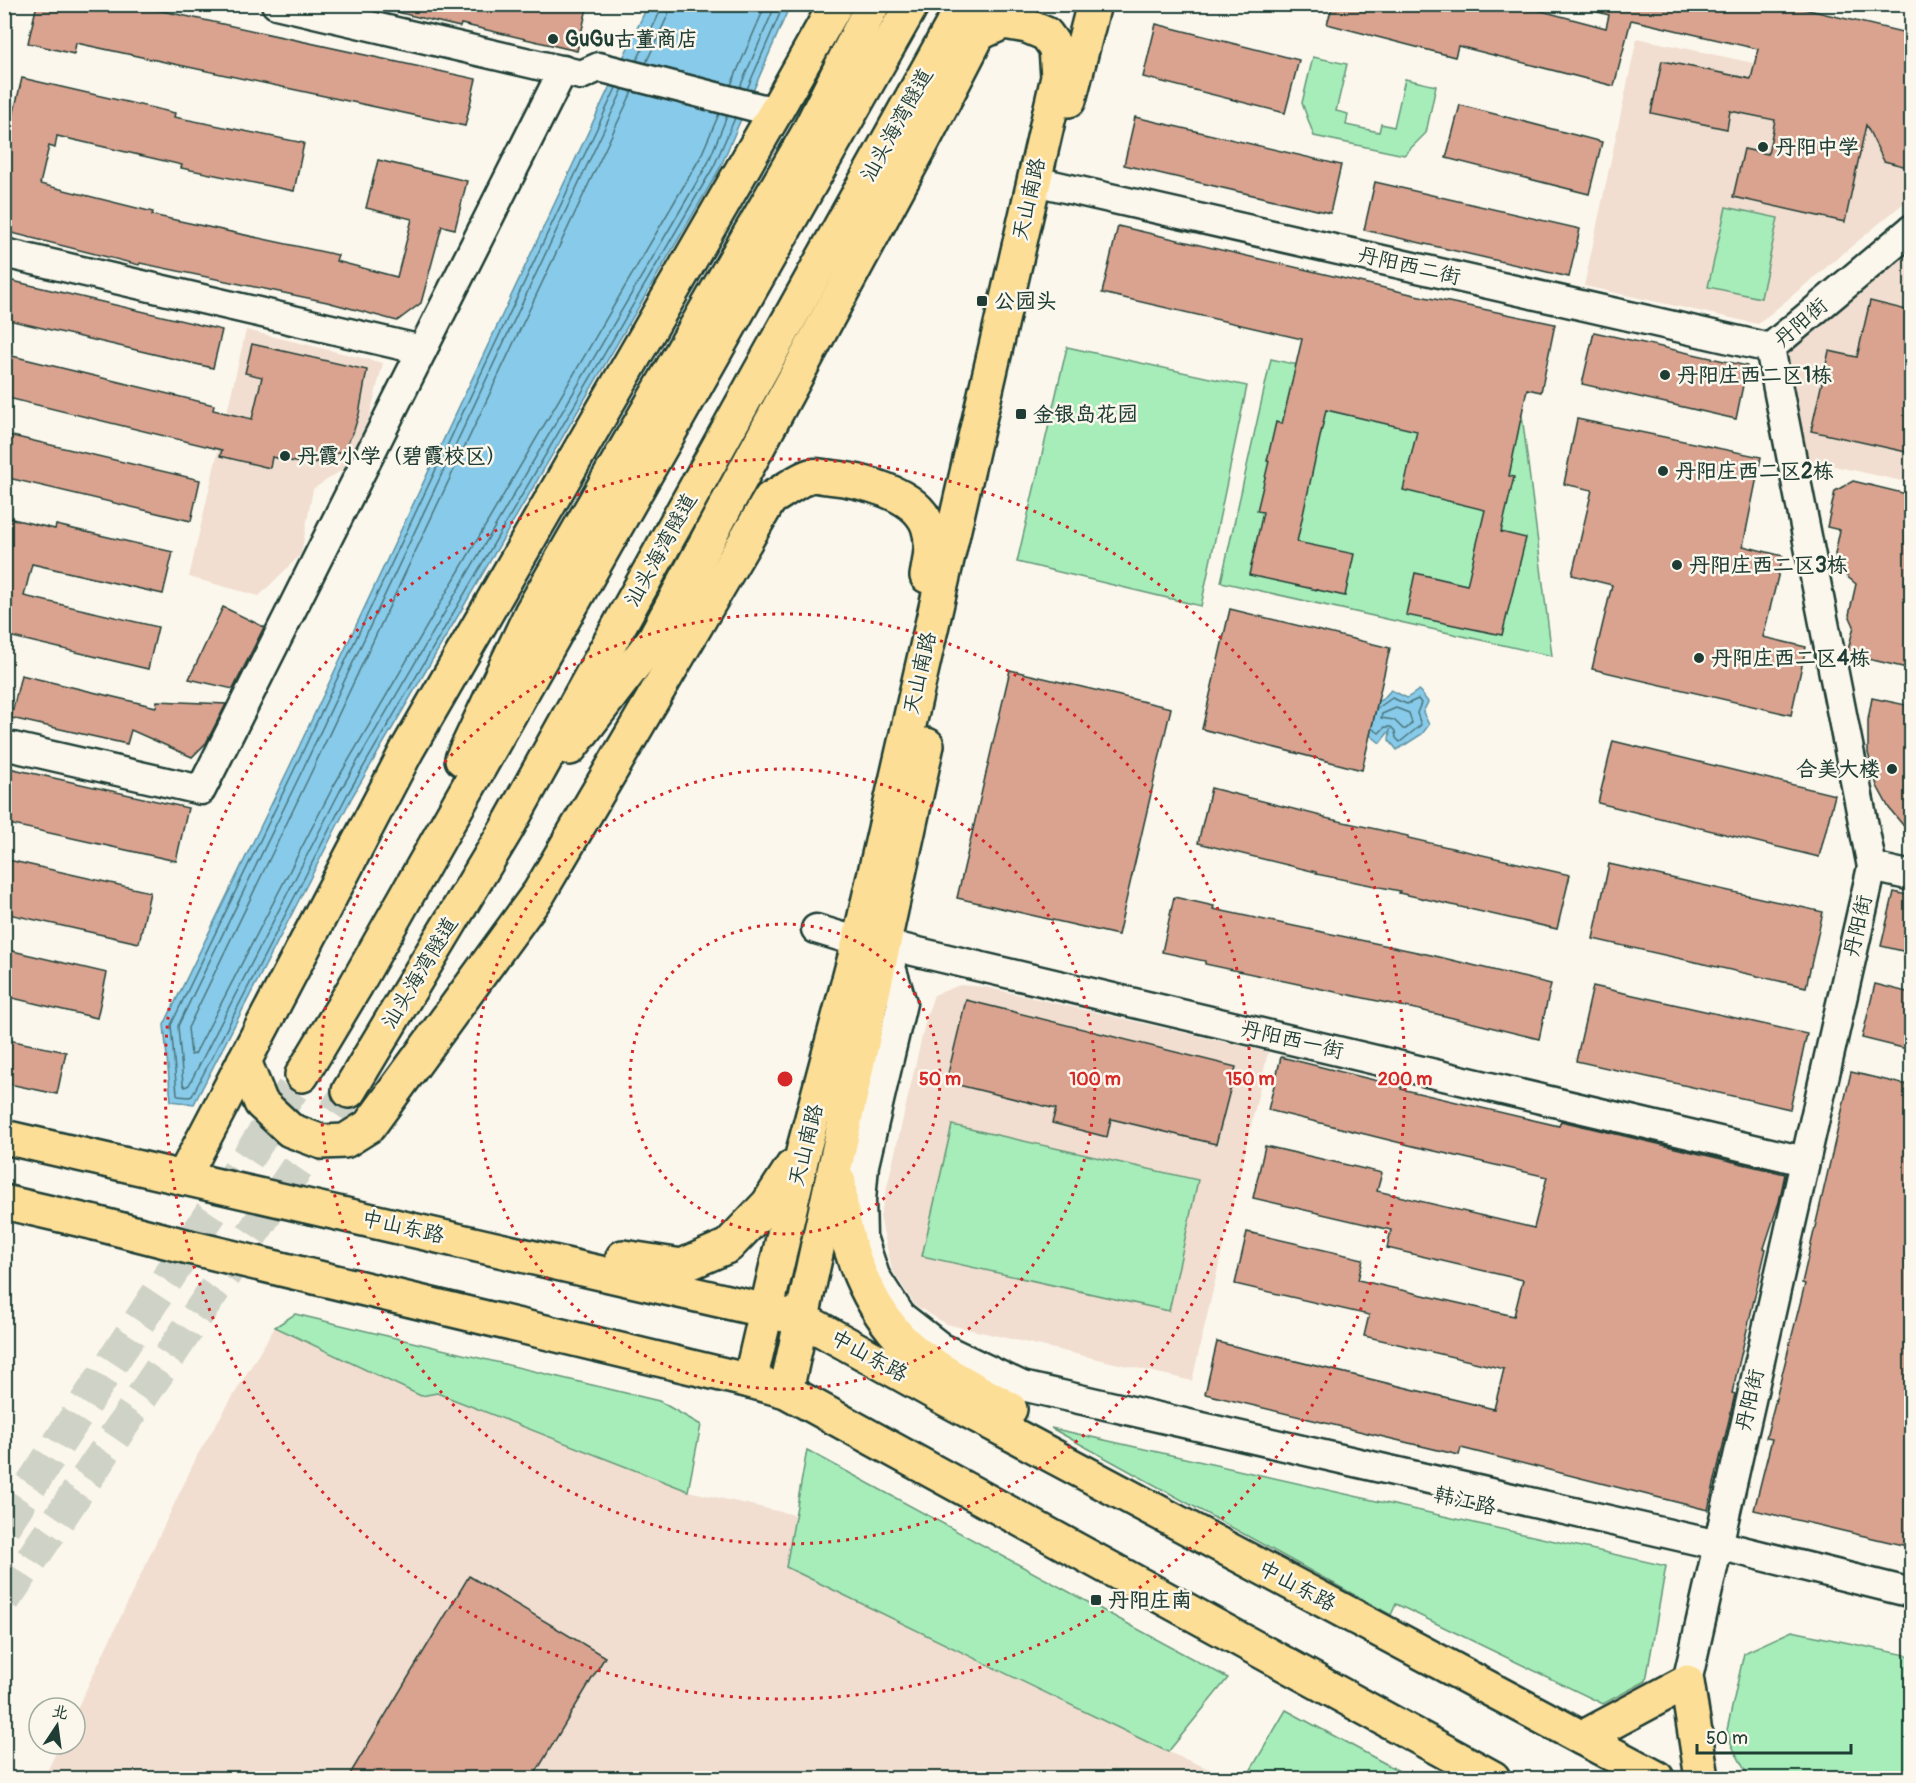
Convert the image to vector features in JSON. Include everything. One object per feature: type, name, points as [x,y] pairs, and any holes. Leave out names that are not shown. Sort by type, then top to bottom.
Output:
[{"type":"main road","points":[[183,1178],[407,750],[768,109],[836,4]]},
{"type":"main road","points":[[356,985],[531,613],[807,135],[873,4]]},
{"type":"main road","points":[[302,1075],[356,985],[912,4]]},
{"type":"main road","name":"汕头海湾隧道","points":[[349,1091],[506,830],[964,4]]},
{"type":"main road","name":"天山南路","points":[[750,1381],[804,1148],[872,943],[1048,184],[1094,4]]},
{"type":"main road","points":[[506,830],[654,639],[987,19]]},
{"type":"main road","name":"天山南路","points":[[786,1391],[838,1153],[914,701],[1058,77],[1056,48],[1046,34],[1027,26],[987,19]]},
{"type":"main road","points":[[244,1061],[261,1102],[290,1130],[322,1142],[345,1141],[369,1126],[539,893],[770,499],[810,476],[846,479],[877,487],[900,497],[921,513],[928,526],[932,549],[913,646],[914,701]]},
{"type":"main road","name":"中山东路","points":[[4,1137],[802,1319],[1657,1779]]},
{"type":"main road","points":[[574,1266],[615,1256],[682,1266],[728,1246],[768,1204],[804,1148]]},
{"type":"main road","points":[[838,1153],[839,1186],[848,1240],[859,1272],[876,1306],[900,1338],[937,1367],[1015,1411],[1042,1450]]},
{"type":"main road","points":[[4,1202],[786,1391],[1492,1779]]},
{"type":"main road","points":[[1582,1738],[1687,1682],[1702,1779]]},
{"type":"street","points":[[276,4],[307,8],[581,75],[598,68],[768,109]]},
{"type":"street","points":[[4,745],[201,790],[563,70]]},
{"type":"street","name":"丹阳西二街","points":[[1048,184],[1770,348]]},
{"type":"street","name":"丹阳街","points":[[1687,1682],[1872,867],[1770,348],[1911,229]]},
{"type":"street","points":[[4,253],[422,350]]},
{"type":"street","points":[[1872,867],[1911,876]]},
{"type":"street","name":"丹阳西一街","points":[[816,929],[1804,1161]]},
{"type":"street","points":[[872,943],[902,1002],[864,1165],[861,1200],[862,1237],[875,1276],[901,1316],[942,1348],[1022,1386]]},
{"type":"street","name":"韩江路","points":[[1022,1386],[1716,1552],[1911,1606]]},
{"type":"street","name":"韩江路","points":[[1022,1386],[1059,1405],[1716,1552],[1911,1593]]},
{"type":"shaded area","name":"丹阳中学","points":[[1637,38],[1911,97],[1911,197],[1758,324],[1584,286]]},
{"type":"shaded area","points":[[1911,251],[1911,483],[1807,460],[1787,352]]},
{"type":"shaded area","name":"丹霞小学（碧霞校区）","points":[[246,330],[383,363],[363,442],[342,470],[313,489],[301,554],[259,596],[189,577]]},
{"type":"shaded area","points":[[960,985],[985,987],[1268,1052],[1192,1381],[946,1324],[915,1305],[892,1270],[880,1217],[927,1015],[934,995]]},
{"type":"shaded area","points":[[275,1327],[421,1396],[437,1392],[688,1491],[795,1515],[786,1567],[1168,1752],[1231,1778],[44,1778],[54,1756],[87,1756],[87,1696],[83,1696],[198,1454]]},
{"type":"green space","points":[[1313,57],[1347,64],[1336,111],[1348,114],[1346,125],[1379,132],[1381,124],[1394,127],[1405,79],[1436,86],[1426,133],[1404,155],[1314,136],[1302,103]]},
{"type":"green space","points":[[1726,207],[1778,218],[1761,298],[1708,287]]},
{"type":"green space","points":[[1067,347],[1247,386],[1201,606],[1017,562]]},
{"type":"green space","points":[[1271,359],[1522,415],[1552,656],[1221,582]]},
{"type":"green space","points":[[952,1125],[1198,1180],[1169,1311],[922,1256]]},
{"type":"green space","points":[[295,1314],[659,1401],[701,1425],[688,1491],[437,1393],[421,1396],[275,1327]]},
{"type":"green space","points":[[1051,1428],[1666,1566],[1646,1681],[1603,1704],[1396,1604],[1391,1615]]},
{"type":"green space","points":[[807,1450],[1228,1678],[1168,1752],[786,1567]]},
{"type":"green space","points":[[1792,1631],[1911,1656],[1911,1778],[1749,1778],[1732,1746],[1727,1730],[1744,1653]]},
{"type":"green space","points":[[1286,1710],[1412,1778],[1246,1778]]},
{"type":"water","points":[[648,5],[790,5],[720,168],[352,797],[194,1104],[171,1101],[164,1025],[289,768]]},
{"type":"water","points":[[1391,690],[1407,698],[1419,690],[1428,702],[1423,712],[1429,725],[1422,734],[1397,750],[1389,740],[1390,730],[1380,743],[1360,727],[1364,707],[1383,699]]},
{"type":"building","points":[[37,4],[130,4],[476,79],[465,126],[76,43],[74,54],[28,43]]},
{"type":"building","points":[[393,4],[588,4],[577,51],[461,24],[460,27],[392,11]]},
{"type":"building","points":[[1333,4],[1515,4],[1606,28],[1609,15],[1594,11],[1595,4],[1783,4],[1911,34],[1911,168],[1884,161],[1866,125],[1845,222],[1733,197],[1744,149],[1768,154],[1775,120],[1730,111],[1727,129],[1651,113],[1662,61],[1751,79],[1758,49],[1631,20],[1614,86],[1458,46],[1455,57],[1327,24]]},
{"type":"building","points":[[1156,24],[1299,60],[1285,113],[1143,77]]},
{"type":"building","points":[[22,78],[175,113],[174,117],[304,143],[294,191],[181,168],[182,165],[57,136],[55,148],[49,146],[40,184],[153,212],[152,215],[338,255],[336,261],[397,277],[412,219],[366,208],[378,160],[467,181],[455,229],[442,226],[421,303],[397,321],[327,302],[140,263],[139,265],[4,231],[4,154]]},
{"type":"building","points":[[1460,105],[1602,142],[1589,194],[1446,158]]},
{"type":"building","points":[[1135,117],[1341,165],[1330,213],[1124,165]]},
{"type":"building","points":[[1375,182],[1580,229],[1569,277],[1364,230]]},
{"type":"building","points":[[1118,226],[1415,295],[1555,324],[1541,392],[1527,389],[1509,476],[1514,477],[1501,532],[1526,538],[1502,635],[1406,615],[1415,573],[1467,585],[1485,510],[1403,490],[1417,431],[1326,410],[1297,542],[1354,554],[1345,596],[1249,575],[1263,512],[1257,511],[1269,461],[1267,461],[1276,422],[1282,424],[1302,339],[1102,293]]},
{"type":"building","points":[[4,279],[222,330],[213,368],[4,319]]},
{"type":"building","points":[[1870,301],[1911,311],[1911,453],[1811,431],[1829,351],[1857,357]]},
{"type":"building","name":"丹阳庄西二区1栋","points":[[1594,332],[1747,366],[1736,419],[1582,384]]},
{"type":"building","points":[[252,344],[367,370],[359,414],[353,433],[343,451],[309,465],[272,457],[270,468],[220,456],[222,450],[4,397],[4,354],[214,405],[213,410],[252,419],[262,377],[245,373]]},
{"type":"building","points":[[1577,419],[1761,457],[1743,546],[1783,556],[1763,637],[1806,647],[1791,715],[1592,669],[1612,585],[1572,575],[1592,490],[1564,484]]},
{"type":"building","points":[[4,434],[200,480],[191,521],[4,477]]},
{"type":"building","points":[[1853,481],[1911,495],[1911,669],[1847,654],[1854,626],[1849,615],[1856,584],[1838,569],[1835,554],[1840,530],[1827,527],[1835,491]]},
{"type":"building","points":[[4,517],[55,529],[56,525],[173,552],[163,594],[32,564],[24,596],[158,627],[148,669],[4,635]]},
{"type":"building","points":[[223,607],[264,627],[233,689],[189,679]]},
{"type":"building","points":[[1230,609],[1390,648],[1362,770],[1202,729]]},
{"type":"building","points":[[1010,670],[1171,708],[1118,935],[957,898]]},
{"type":"building","points":[[21,675],[156,707],[157,701],[226,704],[206,743],[192,757],[131,730],[127,744],[11,718]]},
{"type":"building","name":"合美大楼","points":[[1872,698],[1911,706],[1911,835],[1889,808],[1877,786],[1868,753],[1868,720]]},
{"type":"building","points":[[1613,741],[1835,795],[1819,857],[1598,803]]},
{"type":"building","points":[[9,768],[188,808],[176,861],[4,823],[4,788]]},
{"type":"building","points":[[1211,788],[1325,818],[1570,875],[1557,929],[1399,893],[1400,891],[1316,874],[1316,872],[1198,843]]},
{"type":"building","points":[[4,859],[150,892],[139,943],[4,913]]},
{"type":"building","points":[[1609,864],[1823,912],[1806,987],[1593,939]]},
{"type":"building","points":[[1894,892],[1911,896],[1911,953],[1881,946]]},
{"type":"building","points":[[1174,897],[1214,906],[1213,909],[1431,955],[1551,984],[1539,1039],[1420,1010],[1205,964],[1205,961],[1162,952]]},
{"type":"building","points":[[4,949],[107,973],[97,1018],[4,996]]},
{"type":"building","points":[[1875,984],[1911,993],[1911,1050],[1862,1038]]},
{"type":"building","points":[[1593,986],[1807,1034],[1790,1109],[1576,1061]]},
{"type":"building","points":[[966,1000],[1236,1067],[1216,1144],[1111,1119],[1107,1137],[1052,1123],[1056,1109],[946,1082]]},
{"type":"building","points":[[4,1039],[66,1052],[57,1094],[4,1083]]},
{"type":"building","points":[[1281,1057],[1402,1087],[1401,1089],[1559,1126],[1561,1121],[1785,1174],[1779,1202],[1764,1248],[1766,1249],[1732,1393],[1735,1394],[1708,1510],[1461,1448],[1459,1455],[1205,1394],[1217,1342],[1494,1409],[1504,1369],[1364,1336],[1369,1315],[1235,1284],[1247,1232],[1363,1259],[1358,1280],[1514,1316],[1523,1280],[1387,1248],[1391,1230],[1253,1198],[1265,1146],[1382,1173],[1377,1191],[1534,1228],[1547,1177],[1268,1110]]},
{"type":"building","points":[[1851,1072],[1911,1086],[1911,1418],[1907,1437],[1911,1437],[1911,1547],[1754,1510],[1772,1439],[1766,1438],[1805,1284],[1802,1283]]},
{"type":"building","points":[[469,1576],[605,1657],[532,1779],[347,1779]]},
{"type":"tunnel","points":[[4,1526],[302,1075]]},
{"type":"tunnel","points":[[4,1600],[349,1091]]},
{"type":"place","name":"GuGu古董商店","points":[[553,39]]},
{"type":"place","name":"丹阳中学","points":[[1763,147]]},
{"type":"place","name":"公园头","points":[[982,301]]},
{"type":"place","name":"丹阳庄西二区1栋","points":[[1665,375]]},
{"type":"place","name":"金银岛花园","points":[[1021,414]]},
{"type":"place","name":"丹霞小学（碧霞校区）","points":[[285,456]]},
{"type":"place","name":"丹阳庄西二区2栋","points":[[1663,471]]},
{"type":"place","name":"丹阳庄西二区3栋","points":[[1677,565]]},
{"type":"place","name":"丹阳庄西二区4栋","points":[[1699,658]]},
{"type":"place","name":"合美大楼","points":[[1892,769]]},
{"type":"place","name":"丹阳庄南","points":[[1096,1600]]}]
